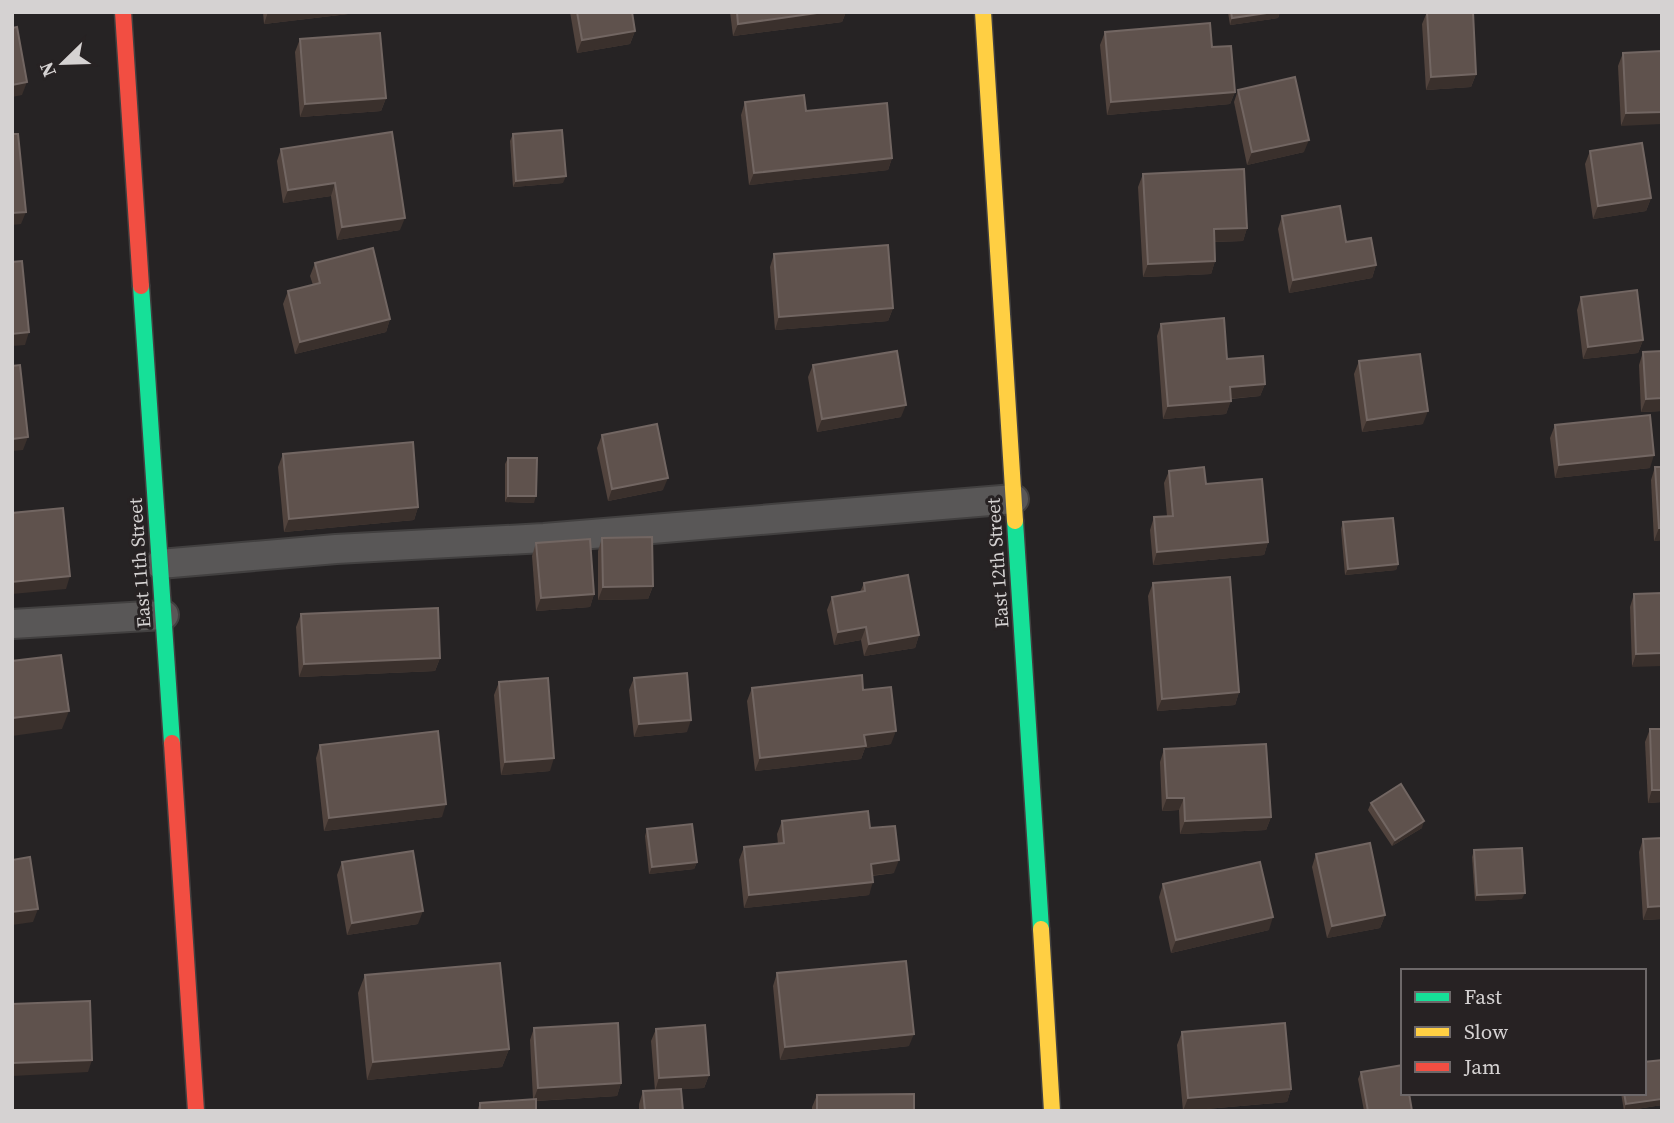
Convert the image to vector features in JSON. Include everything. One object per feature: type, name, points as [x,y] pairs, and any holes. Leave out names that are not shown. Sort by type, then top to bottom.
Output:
[{"type":"street","name":"East 11th Street","points":[[123,12],[196,1111]]},
{"type":"street","name":"East 12th Street","points":[[983,12],[1052,1111]]},
{"type":"lane","points":[[160,564],[335,549],[544,538],[1014,499]]},
{"type":"lane","points":[[12,624],[164,615]]},
{"type":"building","points":[[577,12],[632,12],[635,31],[582,40]]},
{"type":"building","points":[[737,12],[824,12],[738,24]]},
{"type":"building","points":[[1231,12],[1273,12],[1232,18]]},
{"type":"building","points":[[1427,12],[1473,12],[1476,74],[1431,77]]},
{"type":"building","points":[[1210,23],[1212,47],[1231,46],[1235,92],[1111,102],[1105,32]]},
{"type":"building","points":[[17,27],[27,82],[12,85],[12,28]]},
{"type":"building","points":[[380,33],[386,98],[305,104],[300,39]]},
{"type":"building","points":[[1662,51],[1662,112],[1626,113],[1623,53]]},
{"type":"building","points":[[1295,77],[1309,140],[1252,152],[1238,90]]},
{"type":"building","points":[[804,95],[806,111],[887,103],[892,158],[754,173],[745,102]]},
{"type":"building","points":[[562,130],[566,176],[516,181],[513,134]]},
{"type":"building","points":[[392,132],[405,218],[342,227],[335,183],[288,190],[281,149]]},
{"type":"building","points":[[12,134],[18,134],[26,212],[12,213]]},
{"type":"building","points":[[1642,143],[1651,198],[1598,206],[1590,151]]},
{"type":"building","points":[[1244,169],[1247,228],[1214,229],[1215,261],[1148,264],[1143,174]]},
{"type":"building","points":[[1340,206],[1346,242],[1371,238],[1376,265],[1293,280],[1282,216]]},
{"type":"building","points":[[888,245],[893,308],[779,317],[774,254]]},
{"type":"building","points":[[373,248],[390,319],[300,342],[288,291],[320,283],[315,263]]},
{"type":"building","points":[[22,261],[29,332],[12,334],[12,262]]},
{"type":"building","points":[[1637,290],[1643,340],[1588,347],[1581,297]]},
{"type":"building","points":[[1224,318],[1227,359],[1263,356],[1265,384],[1230,387],[1231,401],[1168,406],[1161,324]]},
{"type":"building","points":[[897,351],[906,405],[822,419],[813,365]]},
{"type":"building","points":[[1662,351],[1662,398],[1646,399],[1643,352]]},
{"type":"building","points":[[1420,354],[1428,411],[1367,420],[1359,361]]},
{"type":"building","points":[[20,365],[28,437],[12,439],[12,366]]},
{"type":"building","points":[[1650,415],[1654,455],[1559,465],[1555,425]]},
{"type":"building","points":[[657,424],[668,478],[612,489],[602,435]]},
{"type":"building","points":[[413,442],[418,507],[289,519],[283,454]]},
{"type":"building","points":[[508,458],[537,458],[536,496],[508,496]]},
{"type":"building","points":[[1204,467],[1206,484],[1262,479],[1268,542],[1157,552],[1154,517],[1173,516],[1169,471]]},
{"type":"building","points":[[1655,467],[1662,467],[1662,528],[1659,528]]},
{"type":"building","points":[[63,508],[70,576],[12,582],[12,513]]},
{"type":"building","points":[[1393,518],[1398,564],[1348,569],[1343,522]]},
{"type":"building","points":[[652,537],[653,586],[603,587],[602,538]]},
{"type":"building","points":[[590,539],[594,594],[541,598],[536,543]]},
{"type":"building","points":[[908,575],[919,635],[869,644],[866,627],[838,632],[832,597],[865,591],[864,583]]},
{"type":"building","points":[[1230,577],[1239,692],[1162,699],[1153,583]]},
{"type":"building","points":[[1662,593],[1662,653],[1636,654],[1634,594]]},
{"type":"building","points":[[438,608],[440,658],[304,664],[301,614]]},
{"type":"building","points":[[61,655],[69,711],[12,718],[12,661]]},
{"type":"building","points":[[687,673],[691,720],[639,724],[634,678]]},
{"type":"building","points":[[862,675],[863,690],[891,687],[896,731],[864,735],[866,746],[760,758],[752,688]]},
{"type":"building","points":[[548,678],[554,758],[505,762],[499,682]]},
{"type":"building","points":[[1650,729],[1662,729],[1662,790],[1652,790]]},
{"type":"building","points":[[438,731],[446,804],[329,818],[320,745]]},
{"type":"building","points":[[1266,744],[1271,817],[1185,821],[1184,798],[1167,798],[1164,749]]},
{"type":"building","points":[[1401,784],[1424,821],[1395,840],[1371,803]]},
{"type":"building","points":[[868,811],[870,828],[895,826],[899,860],[871,864],[873,882],[749,895],[744,847],[784,843],[782,821]]},
{"type":"building","points":[[692,824],[697,862],[652,867],[647,829]]},
{"type":"building","points":[[1662,838],[1662,906],[1648,907],[1643,839]]},
{"type":"building","points":[[1370,843],[1385,915],[1332,926],[1316,854]]},
{"type":"building","points":[[1522,848],[1525,893],[1477,895],[1474,850]]},
{"type":"building","points":[[413,851],[423,911],[352,923],[342,862]]},
{"type":"building","points":[[30,857],[38,909],[12,912],[12,860]]},
{"type":"building","points":[[1260,862],[1273,917],[1176,940],[1163,884]]},
{"type":"building","points":[[906,961],[914,1034],[785,1047],[777,973]]},
{"type":"building","points":[[500,963],[509,1049],[373,1062],[365,975]]},
{"type":"building","points":[[90,1001],[92,1060],[12,1063],[12,1004]]},
{"type":"building","points":[[618,1023],[621,1083],[538,1088],[534,1028]]},
{"type":"building","points":[[1285,1023],[1291,1089],[1188,1098],[1182,1032]]},
{"type":"building","points":[[705,1025],[709,1075],[659,1078],[656,1029]]},
{"type":"building","points":[[1662,1060],[1662,1099],[1626,1104],[1624,1095],[1646,1095],[1646,1062]]},
{"type":"building","points":[[1401,1065],[1401,1095],[1409,1095],[1412,1111],[1368,1111],[1361,1072]]},
{"type":"building","points":[[681,1089],[683,1111],[645,1111],[643,1091]]},
{"type":"building","points":[[914,1094],[914,1111],[817,1111],[817,1095]]},
{"type":"building","points":[[536,1099],[536,1111],[480,1111],[480,1103]]},
{"type":"traffic: fast","points":[[141,286],[172,743]]},
{"type":"traffic: fast","points":[[1015,521],[1041,929]]},
{"type":"traffic: slow","points":[[983,12],[1015,521]]},
{"type":"traffic: slow","points":[[1041,929],[1052,1111]]},
{"type":"traffic: jam","points":[[123,12],[141,286]]},
{"type":"traffic: jam","points":[[172,743],[196,1111]]}]
